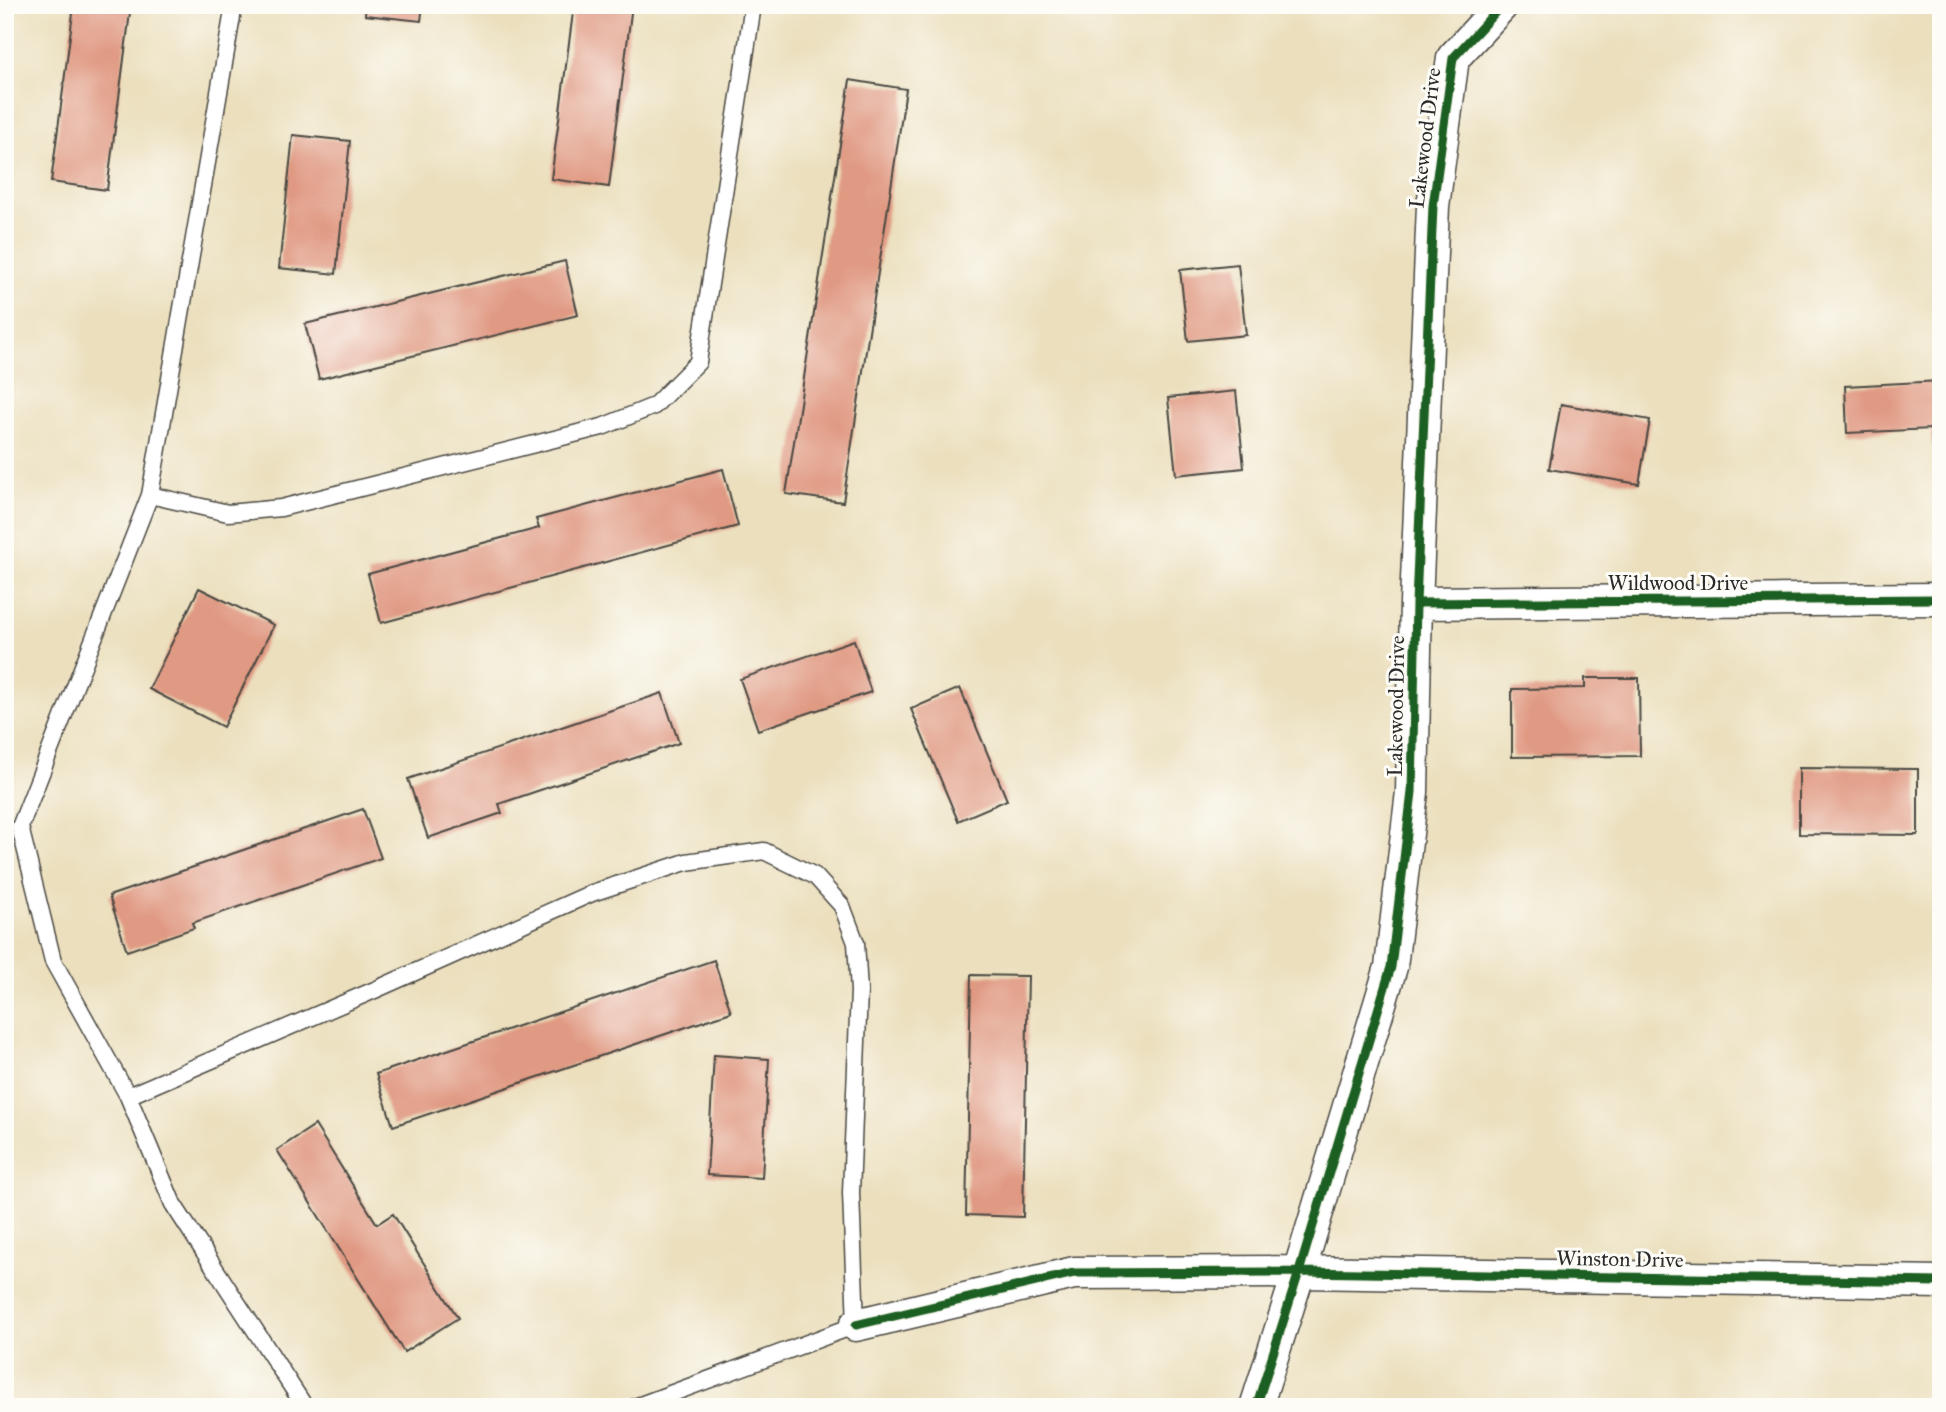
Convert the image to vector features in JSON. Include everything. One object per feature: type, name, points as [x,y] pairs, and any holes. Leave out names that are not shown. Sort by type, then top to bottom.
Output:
[{"type":"street","name":"Lakewood Drive","points":[[1256,1407],[1300,1272],[1391,967],[1412,792],[1416,603],[1433,206],[1453,58],[1502,5]]},
{"type":"street","name":"Wildwood Drive","points":[[1416,603],[1941,599]]},
{"type":"street","name":"Winston Drive","points":[[856,1325],[1074,1273],[1300,1272],[1941,1282]]},
{"type":"lane","points":[[234,5],[150,495],[20,827],[53,961],[128,1096],[173,1204],[305,1407]]},
{"type":"lane","points":[[150,495],[228,513],[281,508],[602,428],[654,406],[698,362],[753,5]]},
{"type":"lane","points":[[128,1096],[377,989],[592,892],[686,862],[764,851],[815,876],[842,906],[856,943],[859,991],[851,1193],[856,1325],[635,1407]]},
{"type":"building","points":[[74,5],[131,5],[107,190],[51,182]]},
{"type":"building","points":[[366,5],[423,5],[421,21],[365,15]]},
{"type":"building","points":[[574,5],[632,5],[609,187],[551,179]]},
{"type":"building","points":[[850,80],[906,89],[843,502],[786,494]]},
{"type":"building","points":[[293,135],[350,141],[336,274],[279,268]]},
{"type":"building","points":[[565,261],[578,315],[319,379],[305,324]]},
{"type":"building","points":[[1238,264],[1246,335],[1188,341],[1180,270]]},
{"type":"building","points":[[1941,381],[1941,445],[1932,445],[1931,429],[1847,433],[1845,386]]},
{"type":"building","points":[[1236,391],[1244,468],[1176,475],[1168,398]]},
{"type":"building","points":[[1561,404],[1650,420],[1639,484],[1549,469]]},
{"type":"building","points":[[723,469],[738,526],[381,623],[368,574],[539,528],[536,519]]},
{"type":"building","points":[[199,588],[274,625],[223,727],[149,689]]},
{"type":"building","points":[[854,640],[871,692],[758,730],[740,679]]},
{"type":"building","points":[[1585,678],[1639,678],[1640,756],[1512,757],[1512,689],[1585,688]]},
{"type":"building","points":[[960,688],[1007,800],[958,821],[911,709]]},
{"type":"building","points":[[662,693],[679,743],[499,804],[502,813],[428,838],[408,779]]},
{"type":"building","points":[[1799,768],[1918,769],[1918,835],[1799,834]]},
{"type":"building","points":[[363,809],[381,858],[192,923],[194,928],[127,951],[109,896]]},
{"type":"building","points":[[714,960],[731,1012],[393,1126],[376,1074]]},
{"type":"building","points":[[971,975],[1028,976],[1023,1217],[966,1215]]},
{"type":"building","points":[[714,1055],[769,1059],[762,1178],[707,1175]]},
{"type":"building","points":[[315,1125],[377,1224],[393,1214],[458,1318],[404,1352],[277,1150]]},
{"type":"cycle path","points":[[1256,1407],[1391,967],[1412,792],[1416,603],[1433,206],[1453,58],[1502,5]]},
{"type":"cycle path","points":[[1416,603],[1941,599]]},
{"type":"cycle path","points":[[856,1325],[1074,1273],[1299,1272],[1941,1282]]}]
